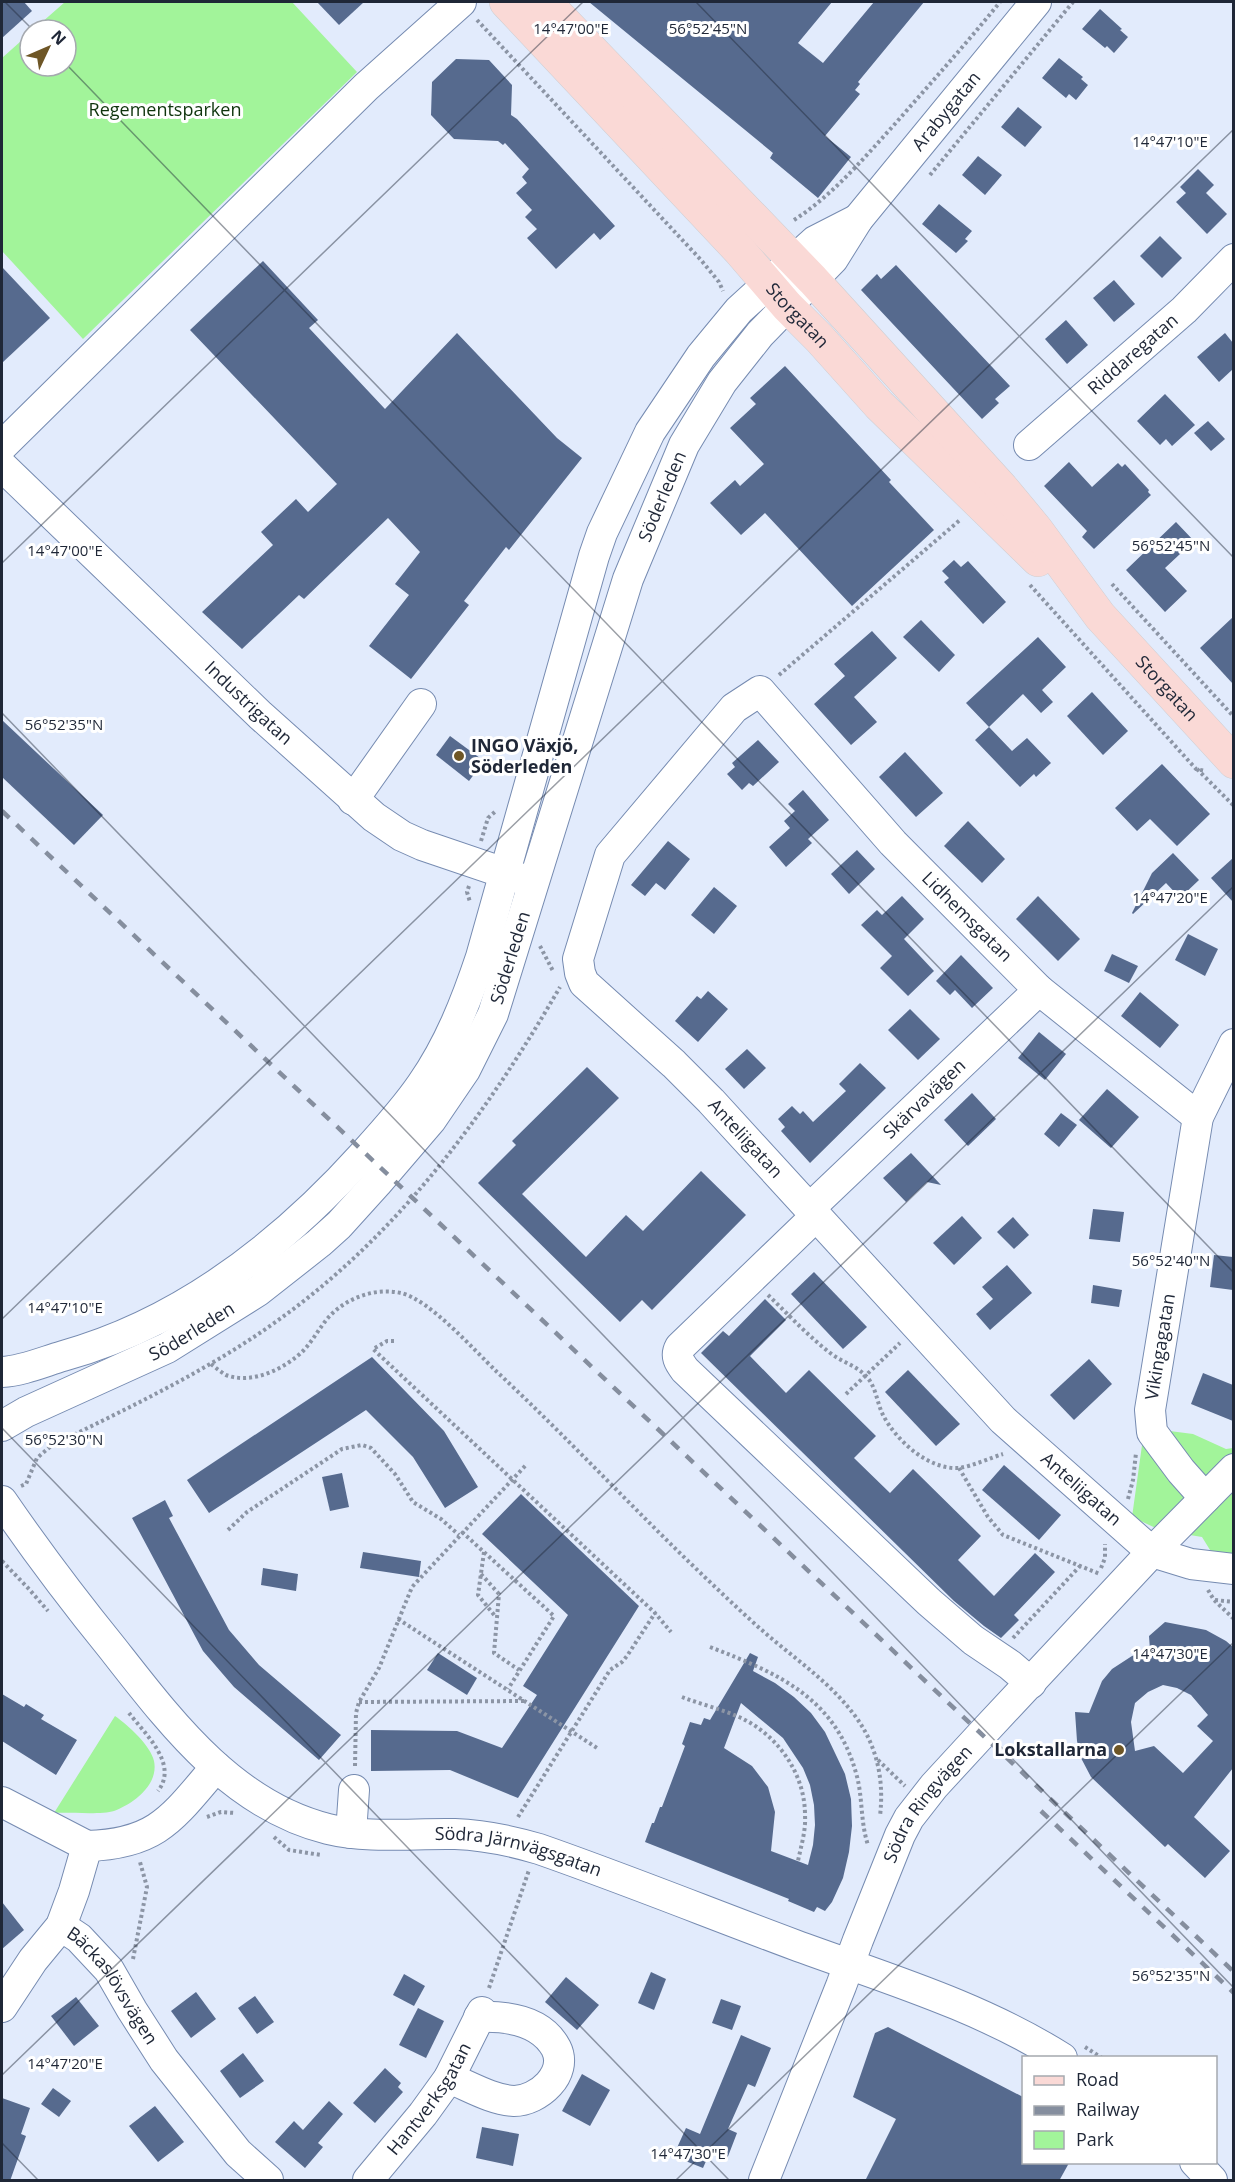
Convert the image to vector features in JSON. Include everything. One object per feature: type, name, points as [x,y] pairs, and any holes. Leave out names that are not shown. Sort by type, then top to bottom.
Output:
[{"type":"main road","name":"Storgatan","points":[[506,2],[739,250],[888,413],[1061,583],[1100,616]]},
{"type":"main road","name":"Storgatan","points":[[545,2],[803,270],[1002,488],[1036,529],[1100,616],[1233,762]]},
{"type":"street","points":[[6,434],[366,87],[461,2]]},
{"type":"street","points":[[564,2],[584,22],[627,86]]},
{"type":"street","name":"Arabygatan","points":[[778,295],[803,270],[833,259],[858,219],[1036,2]]},
{"type":"street","name":"Riddaregatan","points":[[1029,445],[1184,310],[1233,259]]},
{"type":"street","name":"Söderleden","points":[[2,1372],[96,1347],[147,1326],[184,1306],[247,1263],[327,1194],[386,1130],[422,1084],[459,1018],[481,957],[602,533],[640,451],[679,386],[701,356],[739,310],[778,295]]},
{"type":"street","name":"Söderleden","points":[[2,1426],[26,1412],[142,1361],[197,1331],[258,1291],[339,1224],[431,1120],[465,1070],[493,1014],[628,579],[656,509],[684,445],[722,382],[760,334],[778,295]]},
{"type":"street","name":"Industrigatan","points":[[2,466],[260,714],[374,818],[402,836],[433,849],[533,884]]},
{"type":"street","name":"Lidhemsgatan","points":[[760,691],[893,843],[1039,990],[1198,1117]]},
{"type":"street","name":"Anteliigatan","points":[[760,691],[734,708],[610,855],[578,959],[584,983],[696,1086],[1003,1420],[1152,1552]]},
{"type":"street","points":[[353,800],[421,704]]},
{"type":"street","name":"Skärvavägen","points":[[997,1656],[973,1640],[929,1602],[685,1370],[678,1360],[677,1353],[680,1347],[751,1279],[813,1212],[1039,990]]},
{"type":"street","name":"Vikingagatan","points":[[1205,1498],[1181,1471],[1152,1432],[1150,1410],[1198,1117],[1233,1044]]},
{"type":"street","name":"Söderleden","points":[[2,1390],[33,1383],[64,1368],[96,1347]]},
{"type":"street","name":"Södra Ringvägen","points":[[764,2181],[900,1835],[921,1801],[1152,1552],[1233,1469]]},
{"type":"street","name":"Södra Järnvägsgatan","points":[[15,1496],[48,1568]]},
{"type":"street","name":"Södra Järnvägsgatan","points":[[2,1529],[48,1568],[173,1725],[216,1767],[252,1794],[280,1810],[328,1829],[351,1833],[457,1834],[511,1841],[581,1863],[849,1965],[900,1982],[992,2021],[1069,2049]]},
{"type":"street","points":[[1152,1552],[1191,1564],[1233,1569]]},
{"type":"street","points":[[997,1656],[1031,1683]]},
{"type":"street","points":[[2,1802],[87,1846],[129,1842],[159,1828],[183,1806],[216,1767]]},
{"type":"street","points":[[351,1833],[354,1790]]},
{"type":"street","name":"Bäckaslövsvägen","points":[[87,1846],[61,1926],[79,1938],[109,1970],[164,2060],[238,2153],[268,2181]]},
{"type":"street","points":[[2,2007],[33,1960],[61,1926]]},
{"type":"street","points":[[449,2078],[495,2097],[514,2101],[539,2095],[551,2082],[559,2058],[556,2048],[541,2031],[514,2018],[480,2014]]},
{"type":"street","name":"Hantverksgatan","points":[[368,2181],[423,2114],[449,2078],[480,2014]]},
{"type":"path","points":[[461,2],[701,260],[719,282],[725,296]]},
{"type":"path","points":[[794,220],[815,206],[853,170],[965,45],[1000,2]]},
{"type":"path","points":[[760,691],[963,517]]},
{"type":"path","points":[[1196,769],[1233,806]]},
{"type":"path","points":[[534,939],[541,946],[562,984]]},
{"type":"path","points":[[751,1279],[820,1346],[853,1365],[865,1375],[873,1386],[883,1414],[900,1439],[927,1459],[943,1466],[959,1468],[1010,1452]]},
{"type":"path","points":[[211,1364],[224,1374],[234,1377],[246,1378],[265,1374],[297,1357],[329,1317],[351,1300],[388,1292],[401,1293],[413,1298],[440,1318],[564,1435],[710,1582],[829,1687],[858,1722],[877,1760],[881,1780],[879,1821]]},
{"type":"path","points":[[846,1394],[903,1340]]},
{"type":"path","points":[[394,1341],[387,1341],[374,1350],[655,1613],[672,1632]]},
{"type":"path","points":[[1115,1521],[1130,1493],[1139,1434],[1150,1410]]},
{"type":"path","points":[[228,1530],[247,1512],[342,1449],[362,1445],[370,1448],[395,1474],[413,1502],[484,1551],[554,1616],[507,1689]]},
{"type":"path","points":[[354,1790],[356,1713],[359,1702],[379,1668],[412,1587],[526,1465]]},
{"type":"path","points":[[959,1468],[988,1517],[1003,1535],[1099,1573],[1119,1588]]},
{"type":"path","points":[[15,1496],[26,1484]]},
{"type":"path","points":[[484,1551],[478,1595],[496,1617]]},
{"type":"path","points":[[2,1561],[51,1616]]},
{"type":"path","points":[[997,1656],[1080,1566]]},
{"type":"path","points":[[481,1574],[499,1594],[494,1653],[519,1670]]},
{"type":"path","points":[[1214,1600],[1233,1602]]},
{"type":"path","points":[[518,1818],[610,1670],[627,1656],[655,1613]]},
{"type":"path","points":[[398,1619],[597,1748]]},
{"type":"path","points":[[710,1647],[762,1667],[784,1679],[803,1693],[830,1721],[841,1737],[856,1773],[861,1796],[864,1832],[870,1850],[874,1843]]},
{"type":"path","points":[[682,1697],[746,1721],[766,1735],[785,1754],[800,1784],[804,1799],[804,1830],[798,1861]]},
{"type":"path","points":[[359,1702],[527,1701]]},
{"type":"path","points":[[124,1707],[162,1758],[165,1779],[154,1797]]},
{"type":"path","points":[[877,1760],[921,1801]]},
{"type":"path","points":[[204,1819],[221,1812],[239,1814]]},
{"type":"path","points":[[509,1817],[529,1821]]},
{"type":"path","points":[[273,1836],[289,1850],[332,1857]]},
{"type":"path","points":[[132,1963],[147,1887],[140,1861]]},
{"type":"path","points":[[480,2014],[530,1866],[522,1865]]},
{"type":"path","points":[[1069,2049],[1095,2056]]},
{"type":"green space","name":"Regementsparken","points":[[65,2],[292,2],[357,72],[83,339],[2,251],[2,58],[18,44],[18,78],[78,78],[78,18],[47,18]]},
{"type":"green space","points":[[1162,1430],[1193,1434],[1226,1449],[1233,1448],[1233,1558],[1215,1558],[1202,1537],[1160,1530],[1132,1517],[1143,1438]]},
{"type":"green space","points":[[115,1716],[138,1736],[152,1755],[154,1770],[149,1786],[129,1804],[114,1811],[54,1813]]},
{"type":"building","points":[[2,2],[24,2],[32,11],[24,18],[18,18],[18,24],[2,38]]},
{"type":"building","points":[[317,2],[364,2],[339,25]]},
{"type":"building","points":[[589,2],[832,2],[798,43],[823,63],[874,2],[924,2],[858,82],[860,84],[855,90],[860,94],[825,136],[851,157],[818,198],[770,158],[773,153]]},
{"type":"building","points":[[1100,9],[1128,37],[1114,53],[1082,29]]},
{"type":"building","points":[[1059,58],[1083,77],[1081,79],[1088,85],[1076,100],[1069,94],[1066,98],[1042,78]]},
{"type":"building","points":[[456,59],[489,60],[512,85],[511,115],[615,226],[600,240],[594,233],[556,269],[527,238],[537,229],[525,217],[532,210],[516,193],[527,183],[522,177],[529,169],[505,143],[503,145],[498,141],[454,139],[431,115],[432,82]]},
{"type":"building","points":[[1018,107],[1042,127],[1025,147],[1001,127]]},
{"type":"building","points":[[978,156],[1002,175],[985,195],[962,175]]},
{"type":"building","points":[[1198,169],[1214,185],[1206,193],[1227,214],[1207,234],[1176,202],[1186,193],[1180,187]]},
{"type":"building","points":[[939,204],[972,231],[965,239],[968,241],[956,253],[922,224]]},
{"type":"building","points":[[1160,236],[1182,258],[1162,278],[1140,256]]},
{"type":"building","points":[[263,261],[318,320],[309,328],[385,409],[457,333],[557,438],[582,458],[509,550],[506,547],[464,601],[469,605],[411,679],[369,646],[409,595],[395,584],[420,552],[388,518],[304,599],[299,595],[242,649],[202,612],[273,545],[261,532],[296,499],[308,512],[337,484],[190,330]]},
{"type":"building","points":[[896,265],[1010,386],[995,399],[999,403],[982,419],[861,290],[877,274],[881,279]]},
{"type":"building","points":[[2,267],[50,318],[2,363]]},
{"type":"building","points":[[1114,280],[1135,304],[1114,322],[1093,298]]},
{"type":"building","points":[[1066,320],[1088,345],[1067,364],[1045,339]]},
{"type":"building","points":[[1225,333],[1233,343],[1233,369],[1219,382],[1197,357]]},
{"type":"building","points":[[785,366],[934,530],[852,606],[765,513],[741,535],[710,503],[735,480],[740,486],[764,464],[730,428],[756,404],[750,398]]},
{"type":"building","points":[[1165,394],[1195,425],[1172,446],[1166,439],[1160,445],[1137,421]]},
{"type":"building","points":[[1208,421],[1225,439],[1211,451],[1194,433]]},
{"type":"building","points":[[1069,462],[1092,487],[1118,463],[1122,467],[1125,464],[1151,495],[1094,549],[1082,537],[1087,531],[1044,486]]},
{"type":"building","points":[[1176,522],[1194,541],[1165,568],[1187,591],[1165,612],[1126,570]]},
{"type":"building","points":[[954,560],[961,567],[968,561],[1006,602],[983,624],[944,582],[949,578],[942,571]]},
{"type":"building","points":[[1233,617],[1233,684],[1200,648]]},
{"type":"building","points":[[921,620],[955,655],[939,672],[903,637]]},
{"type":"building","points":[[872,631],[897,658],[854,697],[877,722],[851,745],[814,704],[845,676],[834,664]]},
{"type":"building","points":[[1038,637],[1066,667],[1042,690],[1053,702],[1041,713],[1023,694],[989,727],[966,703]]},
{"type":"building","points":[[1092,692],[1128,731],[1103,755],[1067,716]]},
{"type":"building","points":[[2,720],[103,815],[74,845],[2,777]]},
{"type":"building","points":[[989,727],[1012,751],[1027,738],[1051,763],[1036,777],[1034,774],[1020,787],[975,740]]},
{"type":"building","points":[[450,736],[484,761],[469,781],[436,755]]},
{"type":"building","points":[[758,740],[779,762],[753,786],[749,783],[742,790],[727,774],[735,767],[732,763]]},
{"type":"building","points":[[905,752],[943,793],[916,817],[879,777]]},
{"type":"building","points":[[1162,764],[1210,814],[1177,846],[1150,819],[1137,831],[1115,808]]},
{"type":"building","points":[[803,790],[829,820],[808,839],[812,843],[786,867],[769,847],[790,828],[784,821],[795,811],[788,804]]},
{"type":"building","points":[[968,821],[1005,859],[982,883],[944,846]]},
{"type":"building","points":[[668,841],[690,859],[665,890],[656,883],[645,896],[631,885]]},
{"type":"building","points":[[857,850],[875,869],[849,894],[831,874]]},
{"type":"building","points":[[1173,853],[1199,880],[1180,898],[1166,883],[1133,914],[1152,873]]},
{"type":"building","points":[[1233,858],[1233,902],[1211,878]]},
{"type":"building","points":[[714,887],[737,906],[714,934],[691,915]]},
{"type":"building","points":[[902,896],[924,919],[904,939],[934,971],[908,996],[880,968],[892,956],[861,925],[877,910],[882,915]]},
{"type":"building","points":[[1038,896],[1080,939],[1058,961],[1016,919]]},
{"type":"building","points":[[1188,934],[1218,949],[1205,976],[1175,960]]},
{"type":"building","points":[[1112,954],[1138,966],[1129,983],[1104,971]]},
{"type":"building","points":[[961,955],[993,988],[972,1008],[955,990],[950,995],[936,981]]},
{"type":"building","points":[[708,991],[728,1009],[698,1042],[675,1021],[697,996],[701,999]]},
{"type":"building","points":[[1140,992],[1179,1025],[1160,1048],[1121,1016]]},
{"type":"building","points":[[910,1009],[940,1039],[918,1060],[888,1030]]},
{"type":"building","points":[[1039,1032],[1066,1054],[1045,1080],[1018,1058]]},
{"type":"building","points":[[747,1049],[766,1068],[744,1089],[725,1069]]},
{"type":"building","points":[[860,1063],[886,1088],[810,1163],[781,1131],[785,1127],[778,1119],[792,1106],[800,1114],[803,1111],[813,1122],[846,1091],[839,1084]]},
{"type":"building","points":[[587,1067],[619,1098],[522,1194],[586,1257],[626,1215],[643,1231],[701,1171],[746,1215],[652,1310],[642,1300],[620,1322],[478,1183],[516,1145],[512,1141]]},
{"type":"building","points":[[1107,1089],[1139,1117],[1111,1148],[1079,1120]]},
{"type":"building","points":[[972,1093],[996,1119],[968,1146],[944,1120]]},
{"type":"building","points":[[1061,1113],[1077,1125],[1059,1147],[1044,1134]]},
{"type":"building","points":[[911,1153],[941,1185],[927,1182],[906,1202],[883,1178]]},
{"type":"building","points":[[1093,1209],[1124,1212],[1120,1242],[1089,1239]]},
{"type":"building","points":[[962,1216],[982,1238],[954,1265],[933,1243]]},
{"type":"building","points":[[1013,1217],[1029,1235],[1014,1249],[997,1232]]},
{"type":"building","points":[[1214,1255],[1233,1257],[1233,1290],[1210,1287]]},
{"type":"building","points":[[1007,1265],[1032,1293],[990,1330],[976,1314],[993,1299],[982,1287]]},
{"type":"building","points":[[814,1272],[867,1327],[843,1349],[791,1294]]},
{"type":"building","points":[[1093,1285],[1122,1290],[1119,1307],[1091,1303]]},
{"type":"building","points":[[765,1299],[786,1320],[750,1356],[786,1393],[809,1370],[876,1436],[854,1458],[890,1493],[913,1469],[981,1536],[958,1560],[994,1596],[1035,1553],[1055,1572],[1014,1615],[1019,1620],[1001,1638],[954,1601],[701,1353],[723,1331],[729,1336]]},
{"type":"building","points":[[372,1357],[444,1431],[478,1487],[445,1508],[413,1457],[366,1410],[209,1513],[187,1480]]},
{"type":"building","points":[[1089,1359],[1112,1384],[1074,1420],[1050,1395]]},
{"type":"building","points":[[908,1370],[960,1424],[936,1446],[885,1392]]},
{"type":"building","points":[[1203,1373],[1233,1385],[1233,1421],[1191,1404]]},
{"type":"building","points":[[1004,1465],[1061,1515],[1039,1540],[982,1490]]},
{"type":"building","points":[[342,1473],[349,1507],[330,1511],[322,1477]]},
{"type":"building","points":[[521,1494],[639,1606],[518,1798],[450,1770],[371,1771],[371,1730],[457,1731],[502,1748],[537,1695],[523,1686],[568,1615],[482,1534]]},
{"type":"building","points":[[165,1500],[173,1516],[169,1518],[229,1630],[259,1665],[341,1735],[319,1760],[234,1687],[203,1651],[132,1518]]},
{"type":"building","points":[[363,1552],[421,1561],[419,1577],[360,1568]]},
{"type":"building","points":[[263,1568],[298,1574],[296,1591],[261,1585]]},
{"type":"building","name":"Lokstallarna","points":[[1165,1622],[1206,1630],[1233,1647],[1233,1768],[1194,1817],[1230,1851],[1205,1878],[1168,1844],[1165,1847],[1091,1777],[1081,1758],[1077,1741],[1075,1712],[1089,1713],[1102,1681],[1112,1669],[1132,1656],[1150,1650],[1149,1636]],"holes":[[[1163,1685],[1177,1688],[1191,1695],[1208,1715],[1197,1726],[1213,1741],[1183,1773],[1154,1746],[1135,1751],[1131,1722],[1135,1703],[1148,1692]]]},
{"type":"building","points":[[438,1653],[477,1678],[467,1695],[427,1670]]},
{"type":"building","points":[[750,1653],[758,1657],[753,1671],[794,1697],[811,1713],[825,1732],[845,1774],[851,1799],[852,1826],[843,1878],[832,1902],[825,1911],[817,1907],[814,1912],[788,1901],[789,1899],[645,1842],[652,1823],[662,1807],[685,1746],[682,1744],[690,1722],[701,1725],[704,1718],[710,1720]],"holes":[[[741,1703],[783,1738],[803,1768],[810,1785],[814,1805],[815,1825],[808,1865],[771,1851],[775,1812],[768,1787],[752,1766],[724,1748]]]},
{"type":"building","points":[[2,1694],[44,1715],[41,1719],[77,1740],[56,1775],[2,1741]]},
{"type":"building","points":[[2,1902],[24,1930],[2,1949]]},
{"type":"building","points":[[651,1972],[666,1979],[654,2010],[638,2003]]},
{"type":"building","points":[[404,1974],[425,1986],[414,2006],[393,1995]]},
{"type":"building","points":[[566,1977],[599,2005],[577,2030],[545,2002]]},
{"type":"building","points":[[196,1992],[216,2019],[191,2038],[171,2011]]},
{"type":"building","points":[[255,1996],[274,2022],[257,2034],[238,2008]]},
{"type":"building","points":[[76,1997],[99,2026],[74,2046],[51,2016]]},
{"type":"building","points":[[721,1999],[741,2006],[732,2030],[712,2023]]},
{"type":"building","points":[[418,2008],[444,2021],[426,2058],[399,2045]]},
{"type":"building","points":[[888,2027],[1022,2096],[1022,2164],[1068,2164],[1059,2181],[865,2181],[896,2119],[853,2097],[875,2033]]},
{"type":"building","points":[[741,2035],[771,2048],[755,2087],[748,2084],[728,2129],[737,2133],[727,2159],[710,2152],[703,2168],[683,2160],[686,2154],[676,2150],[686,2128],[700,2134]]},
{"type":"building","points":[[243,2053],[264,2081],[240,2098],[220,2071]]},
{"type":"building","points":[[385,2068],[401,2083],[398,2087],[403,2092],[375,2123],[353,2103]]},
{"type":"building","points":[[582,2074],[610,2090],[590,2126],[562,2111]]},
{"type":"building","points":[[53,2088],[71,2101],[59,2117],[41,2104]]},
{"type":"building","points":[[2,2098],[30,2108],[21,2134],[26,2136],[10,2181],[2,2181]]},
{"type":"building","points":[[329,2101],[343,2114],[318,2143],[323,2147],[305,2168],[275,2142],[294,2121],[303,2130]]},
{"type":"building","points":[[155,2106],[184,2142],[158,2162],[129,2126]]},
{"type":"building","points":[[482,2127],[519,2134],[513,2166],[476,2158]]},
{"type":"railway","points":[[2,811],[1234,1972]]},
{"type":"railway","points":[[1041,1811],[1234,1993]]},
{"type":"place","name":"INGO Växjö, Söderleden","points":[[459,756]]},
{"type":"place","name":"Lokstallarna","points":[[1119,1750]]}]
